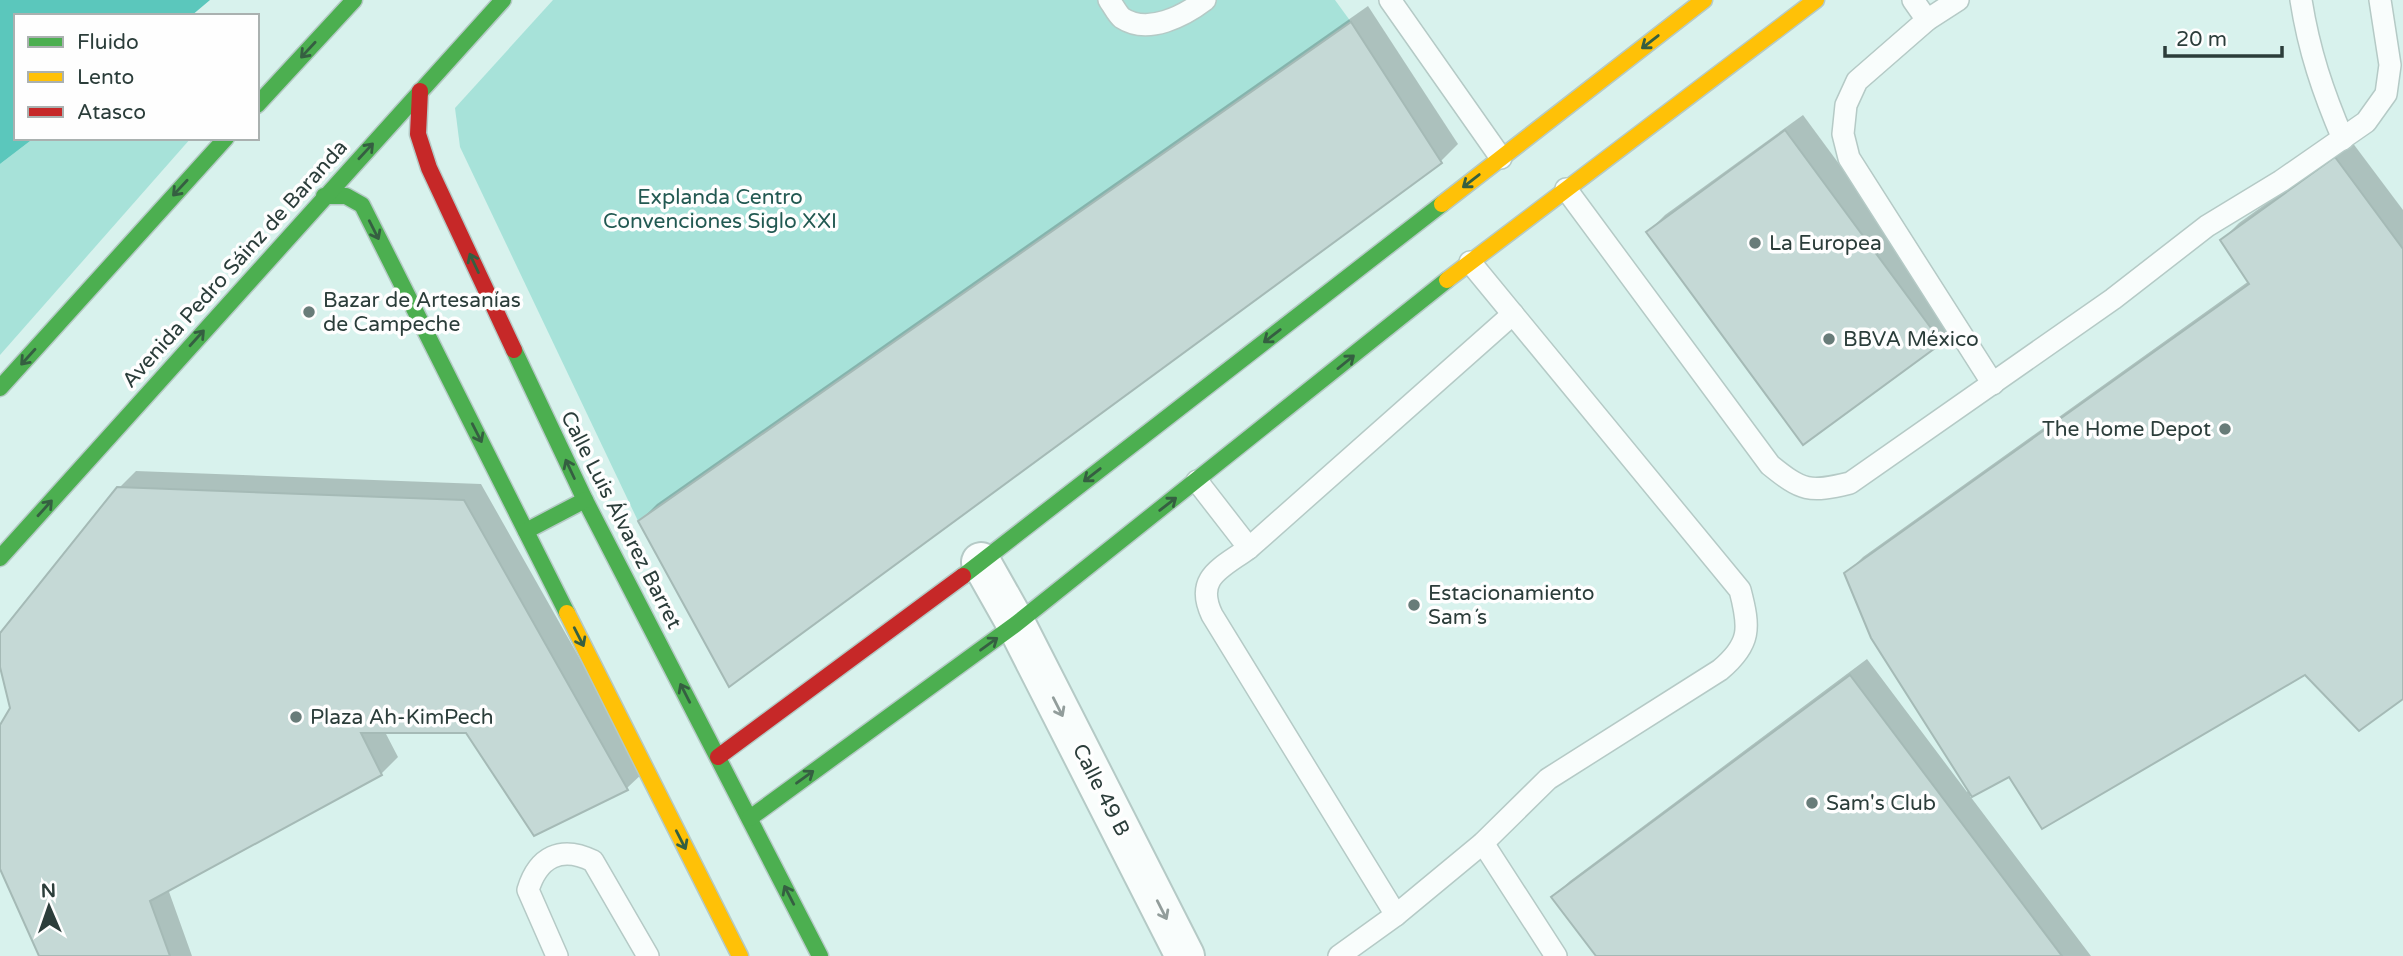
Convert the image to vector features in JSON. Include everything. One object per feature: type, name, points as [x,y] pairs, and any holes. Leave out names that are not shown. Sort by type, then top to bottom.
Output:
[{"type":"main road","points":[[259,103],[354,0]]},
{"type":"main road","name":"Avenida Pedro Sáinz de Baranda","points":[[0,558],[503,0]]},
{"type":"main road","points":[[718,757],[981,562],[1704,0]]},
{"type":"main road","points":[[750,818],[1016,624],[1470,262],[1816,0]]},
{"type":"main road","name":"Calle Luis Álvarez Barret","points":[[420,91],[418,134],[429,168],[584,500],[820,956]]},
{"type":"main road","points":[[0,388],[224,140]]},
{"type":"main road","points":[[324,196],[346,196],[362,205],[740,956]]},
{"type":"main road","points":[[526,531],[584,500]]},
{"type":"street","name":"Calle 49 B","points":[[981,562],[1016,624],[1185,956]]},
{"type":"lane","points":[[1109,0],[1121,17],[1139,23],[1163,22],[1189,12],[1205,0]]},
{"type":"lane","points":[[1390,0],[1501,158]]},
{"type":"lane","points":[[1913,0],[1927,20]]},
{"type":"lane","points":[[1958,0],[1927,20],[1857,81],[1846,105],[1843,134],[1849,158],[1993,384]]},
{"type":"lane","points":[[2301,0],[2307,40],[2321,89],[2343,139]]},
{"type":"lane","points":[[1566,189],[1770,465],[1795,485],[1821,490],[1850,483],[2113,299],[2207,226],[2281,181],[2366,122],[2386,94],[2390,65],[2380,0]]},
{"type":"lane","points":[[1342,955],[1396,915],[1483,843],[1548,779],[1720,670],[1736,656],[1744,642],[1747,617],[1740,590],[1470,262]]},
{"type":"lane","points":[[1396,915],[1206,602],[1205,590],[1209,579],[1249,548],[1513,314]]},
{"type":"lane","points":[[1197,481],[1249,548]]},
{"type":"lane","points":[[1483,843],[1556,956]]},
{"type":"lane","points":[[557,956],[528,890],[533,873],[545,861],[562,854],[578,853],[593,861],[648,956]]},
{"type":"green space","name":"Explanda Centro Convenciones Siglo XXI","points":[[553,0],[1335,0],[1351,22],[638,521],[460,147],[455,108]]},
{"type":"green space","points":[[31,140],[189,140],[0,355],[0,164]]},
{"type":"shaded area","points":[[0,0],[210,0],[193,14],[14,14],[14,140],[31,140],[0,164]]},
{"type":"building","points":[[1351,22],[1442,163],[729,687],[638,521]]},
{"type":"building","points":[[1785,130],[1942,343],[1803,445],[1646,232]]},
{"type":"building","name":"The Home Depot","points":[[2335,157],[2403,249],[2403,699],[2359,731],[2305,675],[2042,829],[2009,777],[1972,797],[1871,638],[1844,573],[2249,284],[2220,240]]},
{"type":"building","name":"Plaza Ah-KimPech","points":[[117,487],[464,500],[628,790],[534,836],[466,733],[361,733],[382,775],[150,901],[170,956],[39,956],[0,869],[0,725],[10,708],[0,667],[0,633]]},
{"type":"building","name":"Sam's Club","points":[[1850,675],[2062,956],[1596,956],[1551,897]]},
{"type":"traffic: fast","points":[[259,103],[354,0]]},
{"type":"traffic: fast","points":[[0,558],[503,0]]},
{"type":"traffic: fast","points":[[0,388],[224,140]]},
{"type":"traffic: fast","points":[[324,196],[346,196],[362,205],[567,613]]},
{"type":"traffic: fast","points":[[963,576],[1442,204]]},
{"type":"traffic: fast","points":[[750,818],[1016,624],[1447,280]]},
{"type":"traffic: fast","points":[[514,350],[585,500],[820,956]]},
{"type":"traffic: fast","points":[[526,531],[585,500]]},
{"type":"traffic: slow","points":[[1442,204],[1704,0]]},
{"type":"traffic: slow","points":[[1447,280],[1816,0]]},
{"type":"traffic: slow","points":[[567,613],[740,956]]},
{"type":"traffic: jam","points":[[420,91],[418,134],[429,168],[514,350]]},
{"type":"traffic: jam","points":[[718,757],[963,576]]},
{"type":"place","name":"La Europea","points":[[1755,243]]},
{"type":"place","name":"Bazar de Artesanías de Campeche","points":[[309,312]]},
{"type":"place","name":"BBVA México","points":[[1829,339]]},
{"type":"place","name":"The Home Depot","points":[[2225,429]]},
{"type":"place","name":"Estacionamiento Sam´s","points":[[1414,605]]},
{"type":"place","name":"Plaza Ah-KimPech","points":[[296,717]]},
{"type":"place","name":"Sam's Club","points":[[1812,803]]}]
